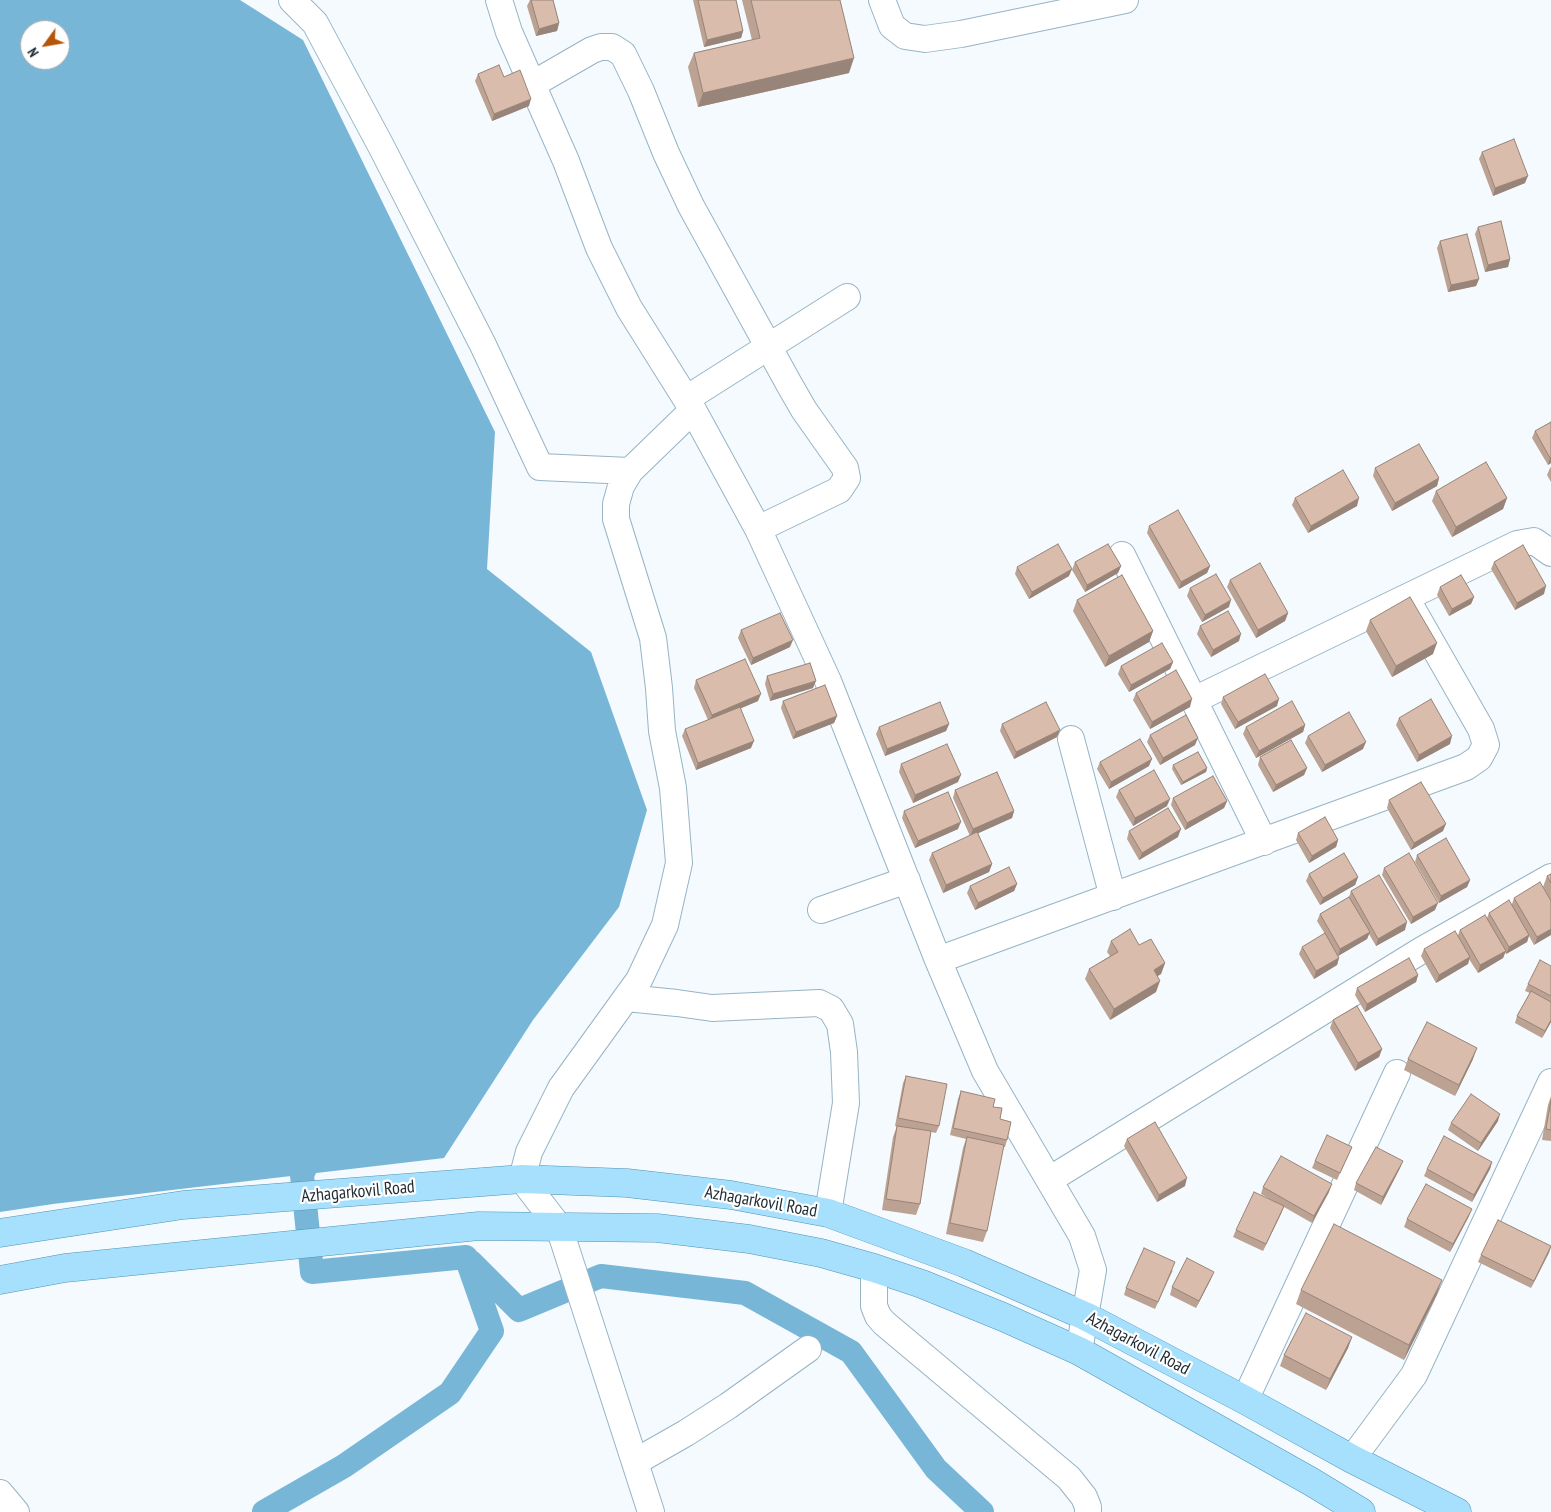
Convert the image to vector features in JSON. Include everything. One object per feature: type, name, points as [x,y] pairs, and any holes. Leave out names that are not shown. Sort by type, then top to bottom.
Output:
[{"type":"main road","name":"Azhagarkovil Road","points":[[0,1233],[183,1205],[522,1179],[627,1183],[731,1195],[828,1213],[964,1263],[1085,1316],[1352,1459],[1457,1512]]},
{"type":"main road","name":"Azhagarkovil Road","points":[[0,1280],[65,1268],[479,1226],[657,1228],[749,1239],[821,1253],[874,1268],[922,1284],[1003,1317],[1079,1351],[1302,1476],[1361,1512]]},
{"type":"street","points":[[292,0],[314,23],[381,146],[483,346],[540,467],[630,471]]},
{"type":"street","points":[[499,0],[509,32],[566,161],[599,248],[629,308],[689,405],[758,528],[828,681],[938,960],[986,1072],[1082,1236],[1093,1270],[1079,1351]]},
{"type":"street","points":[[882,0],[892,26],[904,36],[925,39],[960,34],[1125,0]]},
{"type":"street","points":[[533,84],[592,50],[601,47],[612,47],[623,54],[642,91],[666,153],[692,206],[804,410],[845,468],[847,478],[839,490],[758,528]]},
{"type":"street","points":[[651,1512],[559,1226],[522,1179],[529,1152],[560,1088],[639,980],[665,925],[679,863],[673,788],[662,732],[660,688],[653,638],[616,519],[616,504],[621,486],[630,471],[689,405],[769,346],[847,298]]},
{"type":"street","points":[[1194,700],[1517,544],[1534,541],[1551,553]]},
{"type":"street","points":[[1122,555],[1264,842]]},
{"type":"street","points":[[938,960],[1466,767],[1479,758],[1486,745],[1482,729],[1406,598]]},
{"type":"street","points":[[1071,740],[1113,897]]},
{"type":"street","points":[[1048,1180],[1422,950],[1551,877]]},
{"type":"street","points":[[821,910],[907,880]]},
{"type":"street","points":[[626,998],[712,1008],[819,1003],[831,1009],[840,1024],[844,1052],[846,1103],[828,1213]]},
{"type":"street","points":[[1245,1400],[1397,1073]]},
{"type":"street","points":[[1352,1459],[1414,1375],[1551,1082]]},
{"type":"street","points":[[874,1268],[874,1306],[878,1316],[884,1323],[1069,1478],[1084,1497],[1088,1512]]},
{"type":"street","points":[[635,1462],[728,1406],[808,1348]]},
{"type":"street","points":[[0,1494],[16,1512]]},
{"type":"water","points":[[0,0],[240,0],[303,40],[495,432],[487,569],[591,652],[647,810],[619,907],[533,1020],[444,1158],[53,1204],[0,1212]]},
{"type":"building","points":[[531,0],[553,0],[559,23],[539,29]]},
{"type":"building","points":[[698,0],[736,0],[743,31],[707,40]]},
{"type":"building","points":[[751,0],[840,0],[854,58],[703,93],[694,53],[760,38]]},
{"type":"building","points":[[499,65],[504,77],[520,70],[531,99],[494,114],[478,74]]},
{"type":"building","points":[[1514,139],[1528,176],[1495,188],[1482,152]]},
{"type":"building","points":[[1501,221],[1510,259],[1488,265],[1478,227]]},
{"type":"building","points":[[1467,234],[1479,279],[1451,285],[1440,241]]},
{"type":"building","points":[[1551,422],[1551,458],[1550,458],[1535,431]]},
{"type":"building","points":[[1419,444],[1439,478],[1395,503],[1375,468]]},
{"type":"building","points":[[1486,462],[1507,498],[1456,527],[1436,491]]},
{"type":"building","points":[[1343,470],[1359,498],[1311,526],[1295,498]]},
{"type":"building","points":[[1178,510],[1210,566],[1181,582],[1149,526]]},
{"type":"building","points":[[1058,544],[1072,569],[1032,592],[1017,567]]},
{"type":"building","points":[[1108,544],[1121,566],[1087,585],[1075,562]]},
{"type":"building","points":[[1523,545],[1546,586],[1517,603],[1494,562]]},
{"type":"building","points":[[1260,563],[1288,613],[1258,630],[1230,580]]},
{"type":"building","points":[[1216,574],[1231,600],[1205,615],[1190,588]]},
{"type":"building","points":[[1122,575],[1153,631],[1109,656],[1077,600]]},
{"type":"building","points":[[1461,575],[1474,597],[1452,609],[1440,587]]},
{"type":"building","points":[[1410,597],[1437,643],[1396,666],[1370,620]]},
{"type":"building","points":[[1228,611],[1241,634],[1213,650],[1200,626]]},
{"type":"building","points":[[780,613],[793,640],[753,658],[741,630]]},
{"type":"building","points":[[1162,643],[1173,662],[1131,685],[1121,666]]},
{"type":"building","points":[[745,659],[761,694],[712,715],[696,680]]},
{"type":"building","points":[[810,663],[816,681],[773,694],[767,676]]},
{"type":"building","points":[[1176,670],[1192,699],[1152,722],[1136,693]]},
{"type":"building","points":[[1265,674],[1279,699],[1238,722],[1223,697]]},
{"type":"building","points":[[825,685],[837,716],[796,732],[783,701]]},
{"type":"building","points":[[1431,699],[1452,736],[1419,755],[1399,718]]},
{"type":"building","points":[[1292,701],[1305,725],[1259,751],[1246,727]]},
{"type":"building","points":[[940,702],[949,724],[887,749],[879,727]]},
{"type":"building","points":[[1046,702],[1060,730],[1016,752],[1002,724]]},
{"type":"building","points":[[740,707],[754,741],[698,763],[685,729]]},
{"type":"building","points":[[1349,712],[1366,742],[1325,765],[1308,736]]},
{"type":"building","points":[[1186,715],[1198,738],[1163,758],[1150,735]]},
{"type":"building","points":[[1140,739],[1152,759],[1111,782],[1100,762]]},
{"type":"building","points":[[1291,740],[1307,768],[1276,785],[1260,757]]},
{"type":"building","points":[[947,744],[961,775],[915,795],[901,764]]},
{"type":"building","points":[[1198,752],[1207,768],[1183,782],[1173,765]]},
{"type":"building","points":[[1154,770],[1170,799],[1135,818],[1119,790]]},
{"type":"building","points":[[997,772],[1014,811],[973,829],[955,790]]},
{"type":"building","points":[[1213,776],[1227,801],[1187,823],[1173,798]]},
{"type":"building","points":[[1421,782],[1446,824],[1414,843],[1389,800]]},
{"type":"building","points":[[948,792],[961,822],[918,841],[904,811]]},
{"type":"building","points":[[1168,808],[1181,829],[1142,853],[1129,831]]},
{"type":"building","points":[[1325,817],[1338,840],[1312,856],[1298,833]]},
{"type":"building","points":[[977,832],[992,864],[946,885],[932,853]]},
{"type":"building","points":[[1446,838],[1470,880],[1441,896],[1417,855]]},
{"type":"building","points":[[1344,853],[1358,877],[1323,898],[1309,874]]},
{"type":"building","points":[[1409,853],[1438,903],[1413,917],[1384,868]]},
{"type":"building","points":[[1009,867],[1017,884],[978,903],[970,886]]},
{"type":"building","points":[[1551,874],[1551,883],[1547,876]]},
{"type":"building","points":[[1379,875],[1407,922],[1378,939],[1351,891]]},
{"type":"building","points":[[1540,882],[1551,901],[1551,929],[1537,937],[1514,898]]},
{"type":"building","points":[[1349,897],[1370,932],[1340,949],[1320,914]]},
{"type":"building","points":[[1509,900],[1529,935],[1509,947],[1489,913]]},
{"type":"building","points":[[1485,915],[1506,951],[1480,965],[1460,930]]},
{"type":"building","points":[[1130,929],[1139,945],[1151,939],[1165,963],[1154,970],[1160,981],[1114,1009],[1089,969],[1118,952],[1111,941]]},
{"type":"building","points":[[1455,931],[1470,957],[1439,975],[1424,949]]},
{"type":"building","points":[[1325,933],[1339,958],[1316,971],[1302,947]]},
{"type":"building","points":[[1409,958],[1418,975],[1367,1004],[1357,988]]},
{"type":"building","points":[[1540,960],[1551,966],[1551,996],[1528,984]]},
{"type":"building","points":[[1531,991],[1551,1002],[1551,1020],[1545,1031],[1517,1016]]},
{"type":"building","points":[[1357,1006],[1382,1049],[1358,1063],[1333,1020]]},
{"type":"building","points":[[1427,1022],[1477,1048],[1459,1085],[1408,1059]]},
{"type":"building","points":[[906,1076],[947,1084],[939,1126],[898,1118]]},
{"type":"building","points":[[961,1091],[995,1099],[993,1107],[1002,1108],[1000,1119],[1011,1122],[1007,1140],[953,1128]]},
{"type":"building","points":[[1471,1094],[1500,1114],[1481,1143],[1451,1123]]},
{"type":"building","points":[[1551,1100],[1551,1130],[1546,1129]]},
{"type":"building","points":[[1155,1122],[1187,1178],[1159,1195],[1127,1139]]},
{"type":"building","points":[[897,1126],[931,1131],[920,1204],[886,1199]]},
{"type":"building","points":[[1327,1135],[1352,1147],[1340,1173],[1315,1161]]},
{"type":"building","points":[[1444,1136],[1492,1162],[1474,1195],[1427,1169]]},
{"type":"building","points":[[967,1137],[1004,1145],[987,1231],[950,1223]]},
{"type":"building","points":[[1376,1147],[1403,1161],[1383,1197],[1356,1183]]},
{"type":"building","points":[[1281,1156],[1332,1184],[1314,1216],[1263,1187]]},
{"type":"building","points":[[1426,1184],[1472,1209],[1453,1244],[1407,1219]]},
{"type":"building","points":[[1254,1192],[1284,1206],[1266,1244],[1236,1230]]},
{"type":"building","points":[[1498,1220],[1551,1246],[1534,1281],[1481,1255]]},
{"type":"building","points":[[1334,1224],[1442,1280],[1409,1345],[1301,1290]]},
{"type":"building","points":[[1144,1248],[1175,1262],[1158,1302],[1126,1288]]},
{"type":"building","points":[[1187,1258],[1214,1272],[1199,1301],[1172,1287]]},
{"type":"building","points":[[1306,1313],[1352,1337],[1330,1379],[1284,1355]]},
{"type":"waterway","points":[[264,1512],[344,1466],[450,1393],[492,1331],[466,1257],[312,1272],[302,1175],[315,1145]]},
{"type":"waterway","points":[[471,1262],[519,1310],[601,1276],[745,1293],[851,1352],[936,1469],[982,1512]]}]
